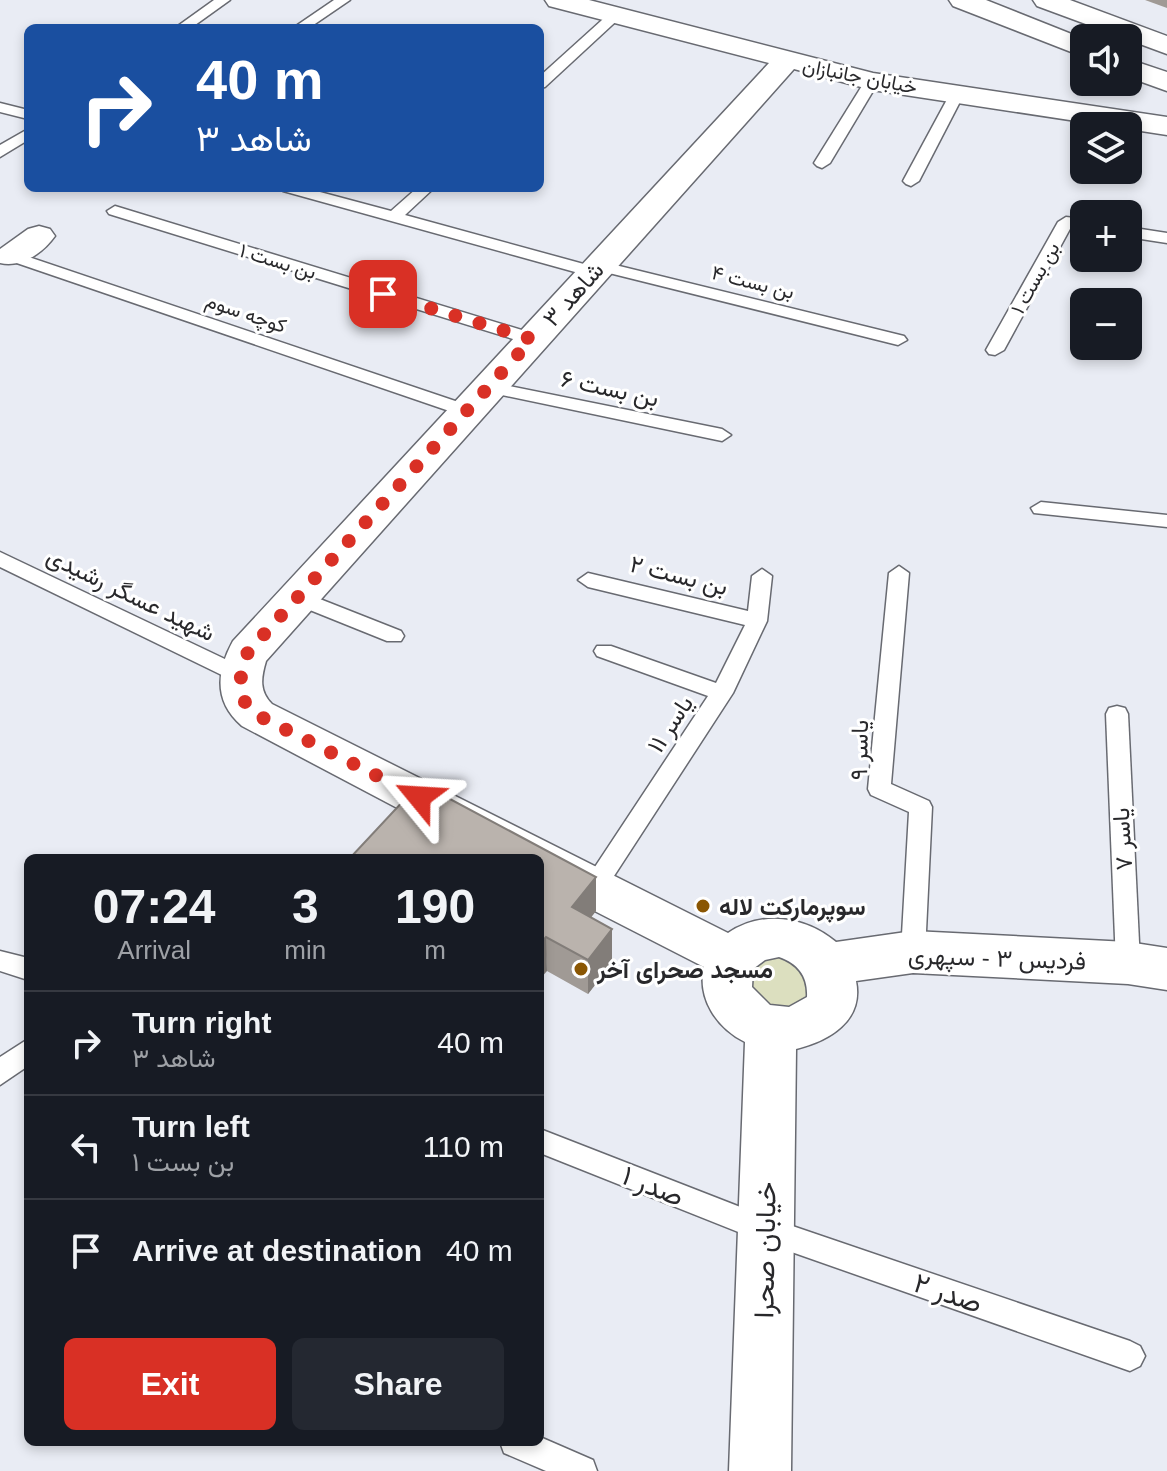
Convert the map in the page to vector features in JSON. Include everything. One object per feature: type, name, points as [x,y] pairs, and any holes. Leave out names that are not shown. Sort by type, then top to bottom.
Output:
[{"type":"street","name":"خیابان جانبازان","points":[[558,0],[872,81],[1167,126]]},
{"type":"street","points":[[962,0],[1070,43]]},
{"type":"street","points":[[1046,0],[1167,46]]},
{"type":"street","name":"شاهد ۳","points":[[240,675],[248,652],[786,61]]},
{"type":"street","points":[[1142,72],[1167,82]]},
{"type":"street","points":[[11,256],[39,236]]},
{"type":"street","points":[[240,675],[244,702],[257,715],[408,807],[524,854]]},
{"type":"street","points":[[544,863],[732,958]]},
{"type":"street","points":[[779,937],[806,945],[826,964],[834,988],[824,1012],[801,1027],[771,1028],[756,1024],[734,1005],[724,981],[732,958],[751,941],[779,937]]},
{"type":"street","name":"فردیس ۳ - سپهری","points":[[826,964],[913,952],[1147,966]]},
{"type":"street","name":"خیابان صحرا","points":[[760,1471],[771,1028]]},
{"type":"lane","points":[[188,24],[223,0]]},
{"type":"lane","points":[[306,24],[343,0]]},
{"type":"lane","points":[[544,80],[617,14]]},
{"type":"lane","points":[[822,163],[872,81]]},
{"type":"lane","points":[[911,181],[957,94]]},
{"type":"lane","points":[[0,107],[24,114]]},
{"type":"lane","points":[[0,152],[24,136]]},
{"type":"lane","name":"بن بست ۴","points":[[302,192],[596,269],[898,340]]},
{"type":"lane","points":[[393,218],[422,192]]},
{"type":"lane","name":"بن بست ۱","points":[[115,211],[532,339]]},
{"type":"lane","name":"بن بست ۱","points":[[995,350],[1066,222],[1070,222]]},
{"type":"lane","points":[[1142,234],[1167,238]]},
{"type":"lane","name":"کوچه سوم","points":[[11,256],[478,399]]},
{"type":"lane","name":"بن بست ۶","points":[[478,399],[722,435]]},
{"type":"lane","points":[[1041,508],[1167,521]]},
{"type":"lane","name":"شهید عسگر رشیدی","points":[[0,559],[240,675]]},
{"type":"lane","name":"یاسر ۹","points":[[899,573],[879,789],[921,807],[913,952]]},
{"type":"lane","name":"یاسر ۱۱","points":[[593,889],[722,693],[757,621],[762,576]]},
{"type":"lane","name":"بن بست ۲","points":[[588,580],[757,621]]},
{"type":"lane","points":[[297,597],[394,636]]},
{"type":"lane","points":[[604,651],[722,693]]},
{"type":"lane","name":"یاسر ۷","points":[[1117,714],[1147,966]]},
{"type":"lane","points":[[0,961],[24,968]]},
{"type":"lane","points":[[0,1073],[24,1053]]},
{"type":"lane","name":"صدر ۱","points":[[544,1143],[766,1230]]},
{"type":"lane","name":"صدر ۲","points":[[766,1230],[1130,1356]]},
{"type":"lane","points":[[524,1446],[582,1471]]},
{"type":"green space","points":[[786,951],[817,984],[799,1010],[755,1005],[744,967]]},
{"type":"building","points":[[420,783],[596,877],[572,907],[612,929],[588,960],[546,937],[544,939],[544,854],[354,854]]},
{"type":"place","name":"سوپرمارکت لاله","points":[[703,906]]},
{"type":"place","name":"مسجد صحرای آخر","points":[[581,969]]},
{"type":"route","points":[[383,294],[532,339],[248,652],[240,675],[240,691],[244,702],[257,715],[419,797]]}]
